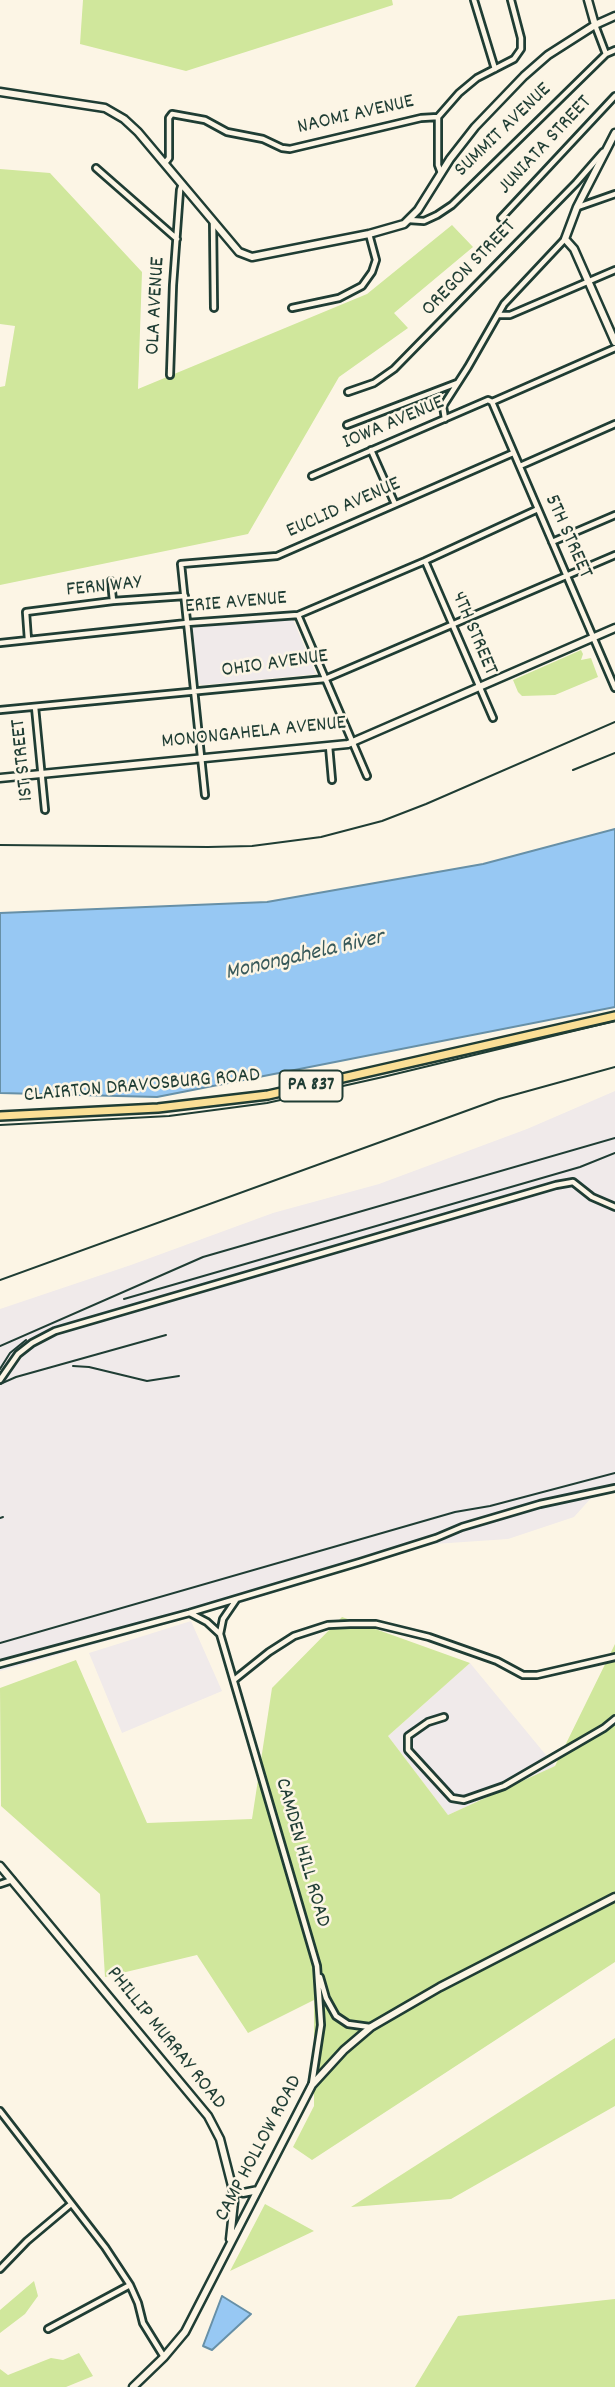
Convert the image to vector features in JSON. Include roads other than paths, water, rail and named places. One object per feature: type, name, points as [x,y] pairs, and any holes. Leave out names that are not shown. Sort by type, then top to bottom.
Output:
[{"type":"main road","name":"CLAIRTON DRAVOSBURG ROAD","points":[[0,1116],[158,1108],[258,1097],[615,1016]]},
{"type":"street","points":[[474,0],[495,68]]},
{"type":"street","points":[[441,173],[438,165],[438,117],[459,93],[477,78],[514,59],[521,49],[521,38],[511,0]]},
{"type":"street","points":[[589,0],[606,54]]},
{"type":"street","points":[[0,92],[105,108],[124,119],[239,252],[252,257],[369,234],[397,227],[410,220],[475,127],[524,76],[548,55],[595,25],[615,16]]},
{"type":"street","name":"SUMMIT AVENUE","points":[[410,220],[424,221],[452,205],[606,54],[615,50]]},
{"type":"street","name":"JUNIATA STREET","points":[[501,218],[615,96]]},
{"type":"street","name":"NAOMI AVENUE","points":[[164,164],[169,158],[169,118],[172,114],[205,120],[227,132],[263,139],[290,149],[421,118],[438,117]]},
{"type":"street","points":[[445,419],[443,406],[470,368],[504,304],[565,239],[577,207],[615,133]]},
{"type":"street","name":"OREGON STREET","points":[[348,393],[374,383],[394,369],[604,152]]},
{"type":"street","name":"OLA AVENUE","points":[[96,168],[177,239]]},
{"type":"street","name":"OLA AVENUE","points":[[170,375],[173,285],[182,184]]},
{"type":"street","points":[[577,207],[615,194]]},
{"type":"street","points":[[213,222],[214,308]]},
{"type":"street","points":[[292,308],[339,298],[362,286],[372,272],[376,260],[369,234]]},
{"type":"street","points":[[565,239],[574,249],[615,342]]},
{"type":"street","points":[[498,315],[510,315],[615,270]]},
{"type":"street","name":"IOWA AVENUE","points":[[313,476],[615,348]]},
{"type":"street","points":[[347,425],[458,383]]},
{"type":"street","name":"5TH STREET","points":[[490,401],[615,688]]},
{"type":"street","points":[[520,466],[615,424]]},
{"type":"street","points":[[371,450],[395,504]]},
{"type":"street","name":"EUCLID AVENUE","points":[[185,596],[180,564],[277,556],[513,453]]},
{"type":"street","name":"ERIE AVENUE","points":[[0,643],[187,623],[298,615],[538,509]]},
{"type":"street","points":[[552,542],[615,515]]},
{"type":"street","name":"OHIO AVENUE","points":[[0,710],[325,679],[615,555]]},
{"type":"street","name":"4TH STREET","points":[[425,561],[493,718]]},
{"type":"street","points":[[111,581],[113,601]]},
{"type":"street","points":[[185,596],[205,795]]},
{"type":"street","name":"FERN WAY","points":[[28,640],[26,612],[113,601],[185,596]]},
{"type":"street","points":[[298,615],[367,776]]},
{"type":"street","name":"MONONGAHELA AVENUE","points":[[0,778],[353,742],[615,628]]},
{"type":"street","name":"1ST STREET","points":[[34,707],[45,810]]},
{"type":"street","points":[[329,746],[332,780]]},
{"type":"street","points":[[0,1380],[18,1354],[55,1331],[544,1189],[573,1182],[592,1197],[615,1207]]},
{"type":"street","points":[[0,1664],[189,1613],[529,1507],[615,1488]]},
{"type":"street","points":[[220,1634],[223,1619],[238,1598]]},
{"type":"street","points":[[189,1613],[207,1622],[220,1634]]},
{"type":"street","points":[[234,1680],[294,1636],[328,1625],[350,1623],[376,1625],[429,1637],[497,1661],[523,1675],[537,1675],[615,1657]]},
{"type":"street","name":"CAMDEN HILL ROAD","points":[[220,1634],[317,1966],[321,2025],[312,2084]]},
{"type":"street","points":[[444,1717],[428,1722],[408,1736],[408,1750],[452,1798],[464,1800],[504,1786],[615,1719]]},
{"type":"street","name":"PHILLIP MURRAY ROAD","points":[[0,1866],[208,2116],[220,2139],[233,2190],[230,2244]]},
{"type":"street","points":[[0,1884],[12,1880]]},
{"type":"street","name":"CAMP HOLLOW ROAD","points":[[133,2387],[185,2332],[312,2084],[344,2050],[371,2027],[440,1987],[615,1897]]},
{"type":"street","points":[[317,1966],[326,1998],[336,2016],[348,2024],[371,2027]]},
{"type":"street","points":[[0,2111],[2,2119],[105,2247],[130,2286],[143,2323],[164,2357]]},
{"type":"street","points":[[233,2190],[243,2193],[258,2190]]},
{"type":"street","points":[[0,2269],[27,2241],[71,2204]]},
{"type":"street","points":[[48,2329],[130,2286]]},
{"type":"water","name":"Monongahela River","points":[[615,829],[615,1007],[157,1097],[0,1093],[0,913],[267,902],[483,864]]},
{"type":"water","points":[[222,2296],[251,2314],[212,2350],[203,2346]]},
{"type":"railway","points":[[0,845],[252,846],[321,837],[382,821],[426,804],[615,722]]},
{"type":"railway","points":[[573,770],[615,753]]},
{"type":"railway","points":[[0,1125],[169,1116],[267,1103],[615,1021]]},
{"type":"railway","points":[[0,1280],[499,1099],[615,1067]]},
{"type":"railway","points":[[0,1346],[203,1257],[615,1138]]},
{"type":"railway","points":[[124,1299],[580,1167],[615,1153]]},
{"type":"railway","points":[[0,1384],[16,1377],[166,1335]]},
{"type":"railway","points":[[0,1369],[10,1353],[26,1340]]},
{"type":"railway","points":[[73,1366],[89,1367],[147,1381],[179,1376]]},
{"type":"railway","points":[[0,1643],[455,1512],[490,1506],[615,1473]]}]
